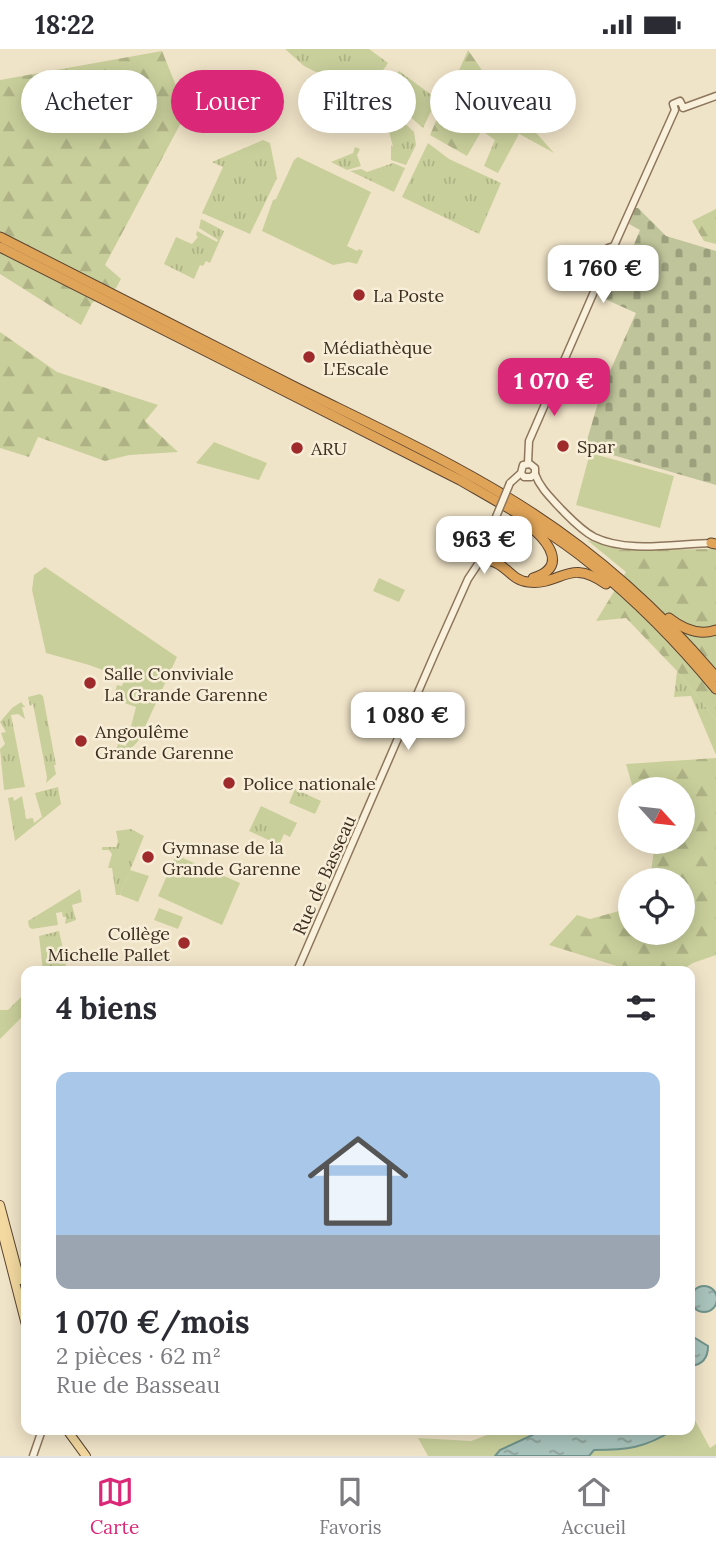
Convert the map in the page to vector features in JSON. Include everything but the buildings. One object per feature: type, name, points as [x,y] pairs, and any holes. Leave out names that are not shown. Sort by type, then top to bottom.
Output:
[{"type":"highway","points":[[0,237],[461,471],[573,542],[681,627],[703,633],[716,630]]},
{"type":"highway","points":[[0,247],[463,481],[527,519],[591,563],[677,644],[716,691]]},
{"type":"highway","points":[[463,481],[523,520],[545,540],[552,552],[552,560],[542,575],[525,578],[488,559]]},
{"type":"highway","points":[[488,559],[524,582],[538,582],[578,571],[597,577],[646,618],[716,691]]},
{"type":"highway","points":[[619,579],[656,611],[716,677]]},
{"type":"main road","points":[[0,1205],[21,1284]]},
{"type":"main road","points":[[0,1224],[21,1306]]},
{"type":"main road","points":[[65,1435],[80,1456]]},
{"type":"main road","points":[[71,1435],[86,1456]]},
{"type":"street","points":[[528,463],[529,441],[610,255],[617,253],[614,246],[675,110],[673,104],[676,101],[681,102],[683,107],[716,96]]},
{"type":"street","points":[[486,544],[510,483],[528,463]]},
{"type":"street","points":[[528,463],[534,466],[532,476]]},
{"type":"street","points":[[521,473],[532,476],[582,529],[608,543],[714,543]]},
{"type":"street","points":[[486,544],[492,547],[488,559],[477,557],[476,551],[480,546],[486,544]]},
{"type":"street","name":"Rue de Basseau","points":[[299,966],[468,579],[488,559]]},
{"type":"street","points":[[33,1456],[40,1435]]},
{"type":"green space","points":[[285,49],[369,49],[388,63],[383,70],[312,70]]},
{"type":"green space","points":[[468,50],[482,70],[459,70]]},
{"type":"green space","points":[[162,51],[171,73],[171,133],[176,133],[105,265],[121,279],[116,288],[92,303],[81,325],[0,274],[0,80],[21,76],[21,133],[157,133],[157,70],[56,70]]},
{"type":"green space","points":[[416,84],[430,94],[430,114],[423,128],[416,122]]},
{"type":"green space","points":[[389,133],[414,133],[416,145],[406,165],[391,160],[391,145],[393,147]]},
{"type":"green space","points":[[431,133],[480,133],[467,156],[430,135]]},
{"type":"green space","points":[[485,133],[519,134],[498,173],[484,166],[495,140]]},
{"type":"green space","points":[[517,133],[536,133],[554,153]]},
{"type":"green space","points":[[263,140],[270,143],[277,178],[250,234],[202,213],[223,167],[212,162]]},
{"type":"green space","points":[[428,143],[449,159],[501,183],[479,234],[402,197]]},
{"type":"green space","points":[[355,147],[360,149],[357,155],[361,166],[347,170],[331,162],[353,153]]},
{"type":"green space","points":[[298,157],[371,192],[347,246],[363,251],[357,264],[349,262],[333,265],[262,231],[273,200]]},
{"type":"green space","points":[[393,163],[405,168],[394,192],[350,171],[361,169],[367,172]]},
{"type":"green space","points":[[635,208],[666,236],[716,251],[716,485],[585,447],[602,389],[636,313],[598,296],[616,288],[640,230],[629,224]]},
{"type":"green space","points":[[716,209],[716,244],[704,241],[692,221]]},
{"type":"green space","points":[[201,219],[224,231],[210,263],[206,261],[203,266],[200,265],[194,279],[164,264],[176,237],[192,244],[198,237],[197,231],[217,242],[218,240],[199,228]]},
{"type":"green space","points":[[0,332],[57,372],[158,405],[145,421],[178,452],[129,455],[105,461],[38,437],[29,457],[0,448]]},
{"type":"green space","points":[[214,442],[267,463],[259,480],[196,463]]},
{"type":"green space","points":[[590,453],[674,476],[660,528],[576,505]]},
{"type":"green space","points":[[587,540],[621,550],[716,549],[716,720],[677,671],[626,618],[596,621],[626,572]]},
{"type":"green space","points":[[45,567],[177,657],[140,738],[126,751],[115,754],[118,744],[126,746],[136,707],[113,699],[117,685],[122,686],[125,678],[46,653],[32,590],[34,575]]},
{"type":"green space","points":[[379,578],[405,590],[399,602],[373,591]]},
{"type":"green space","points":[[677,671],[716,720],[716,755],[691,696],[674,697]]},
{"type":"green space","points":[[40,694],[43,696],[56,765],[56,774],[46,783],[33,704],[30,706],[28,697]]},
{"type":"green space","points":[[21,702],[25,707],[22,707],[25,719],[18,714],[11,715],[25,787],[4,790],[0,749],[5,744],[1,733],[6,732],[0,722]]},
{"type":"green space","points":[[716,758],[716,955],[688,966],[617,966],[549,945],[577,915],[590,919],[618,911],[618,945],[695,945],[695,868],[652,868],[653,854],[695,854],[695,777],[630,777],[626,764]]},
{"type":"green space","points":[[58,787],[61,804],[15,841],[8,798],[13,797],[14,801],[22,796],[26,819],[33,818],[34,823],[42,817],[35,793]]},
{"type":"green space","points":[[295,789],[321,801],[315,814],[289,803]]},
{"type":"green space","points":[[261,806],[297,823],[290,837],[284,834],[279,845],[249,831]]},
{"type":"green space","points":[[131,829],[144,836],[120,895],[116,895],[112,868],[108,868],[112,854],[109,850],[102,850],[102,847],[116,847],[116,831]]},
{"type":"green space","points":[[176,855],[240,883],[222,925],[158,896]]},
{"type":"green space","points":[[130,870],[149,876],[138,902],[120,895]]},
{"type":"green space","points":[[80,889],[82,902],[72,905],[76,920],[65,924],[66,917],[63,917],[62,912],[56,913],[58,925],[32,929],[29,927],[28,921]]},
{"type":"green space","points":[[159,908],[183,917],[178,929],[154,920]]},
{"type":"green space","points":[[59,931],[66,966],[42,966],[39,936]]},
{"type":"green space","points":[[21,997],[21,1018],[0,1039],[0,1010],[8,1010]]},
{"type":"green space","points":[[695,1420],[710,1448],[716,1444],[716,1456],[428,1456],[418,1438],[471,1441],[487,1435],[695,1435]]},
{"type":"water","points":[[699,1287],[709,1287],[716,1294],[716,1304],[709,1311],[695,1308],[695,1290]]},
{"type":"water","points":[[695,1338],[708,1346],[706,1357],[695,1365]]},
{"type":"water","points":[[532,1435],[665,1435],[626,1448],[594,1450],[589,1456],[495,1456],[500,1450]]},
{"type":"place","name":"La Poste","points":[[359,295]]},
{"type":"place","name":"Médiathèque L'Escale","points":[[309,357]]},
{"type":"place","name":"Spar","points":[[563,446]]},
{"type":"place","name":"ARU","points":[[297,448]]},
{"type":"place","name":"Salle Conviviale La Grande Garenne","points":[[90,683]]},
{"type":"place","name":"Angoulême Grande Garenne","points":[[81,741]]},
{"type":"place","name":"Police nationale","points":[[229,783]]},
{"type":"place","name":"Gymnase de la Grande Garenne","points":[[148,857]]},
{"type":"place","name":"Collège Michelle Pallet","points":[[184,943]]}]
